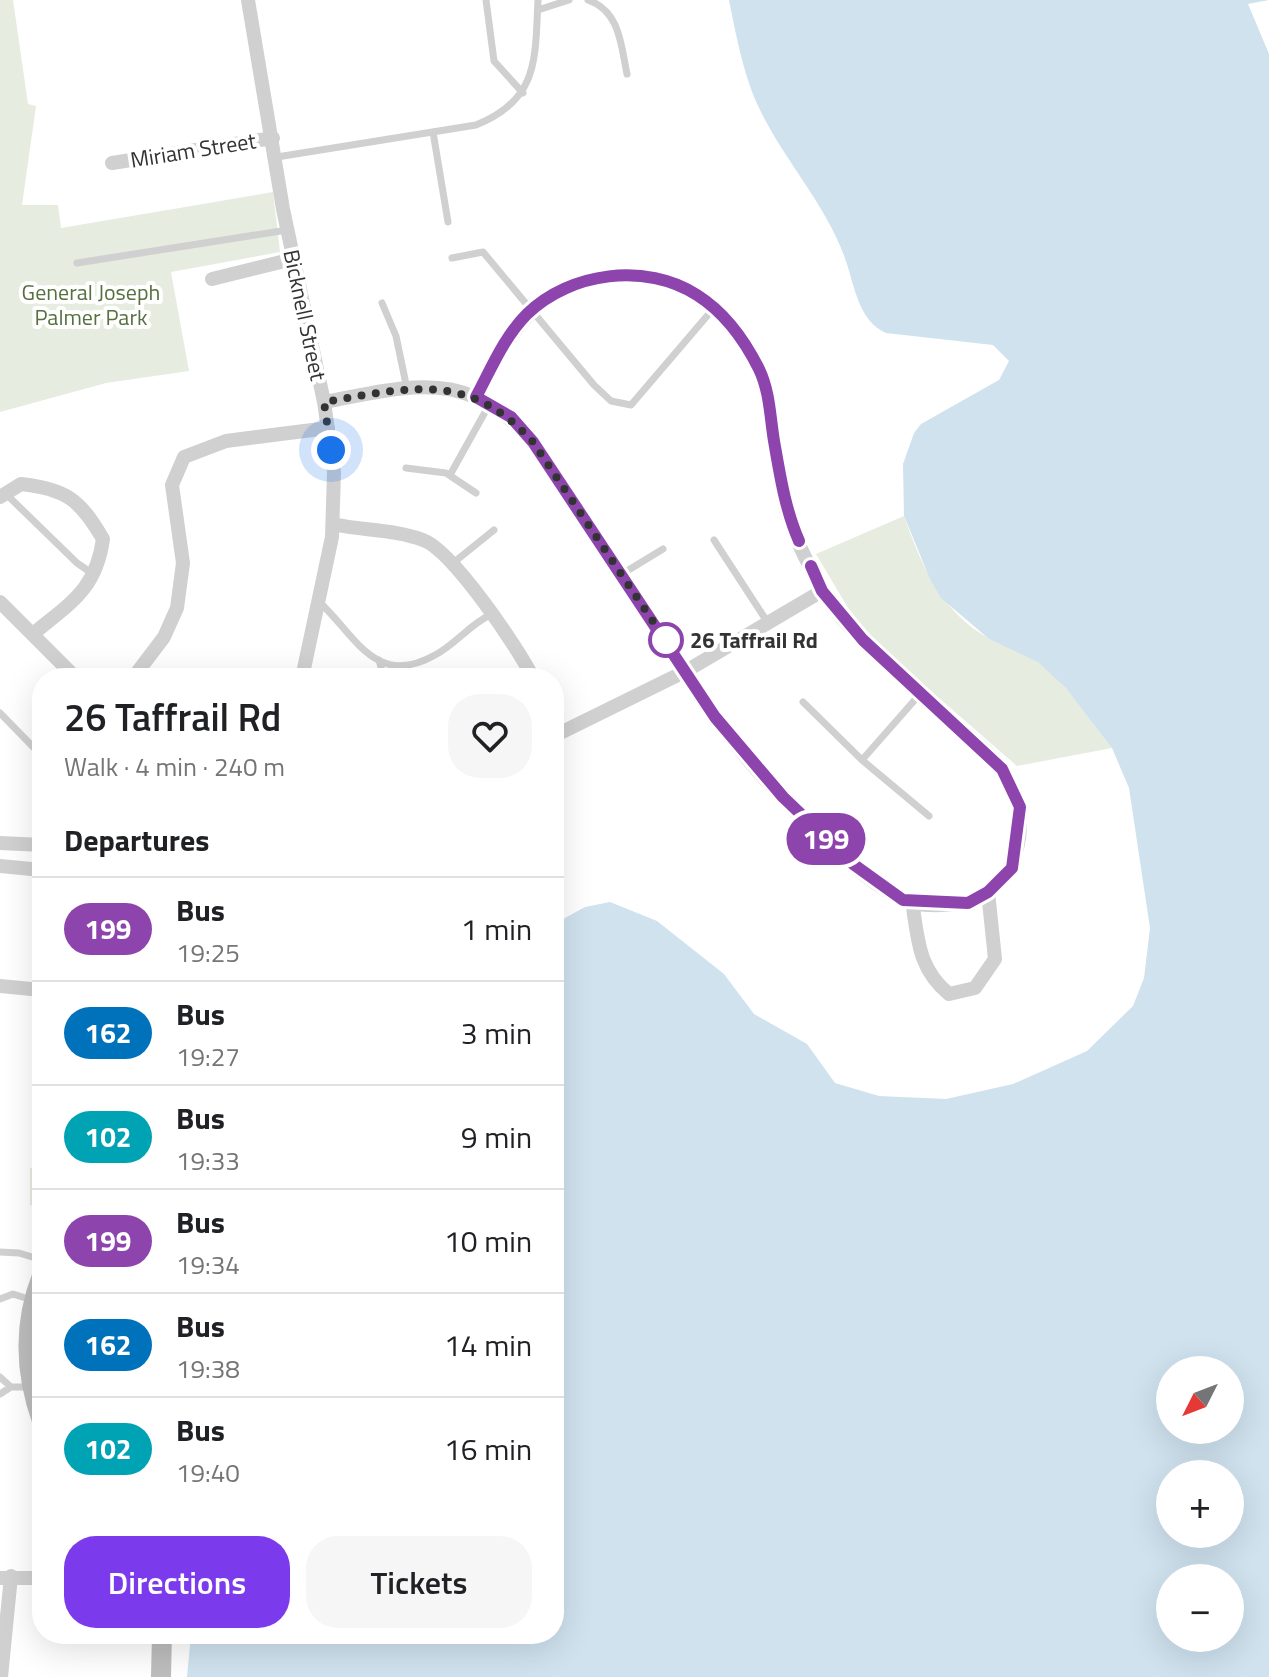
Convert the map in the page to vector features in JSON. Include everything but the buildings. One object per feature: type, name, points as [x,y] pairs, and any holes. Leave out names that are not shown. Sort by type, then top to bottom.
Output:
[{"type":"street","name":"Bicknell Street","points":[[248,0],[287,230],[324,402],[334,472],[333,524],[304,668]]},
{"type":"street","name":"Miriam Street","points":[[112,163],[273,138]]},
{"type":"street","points":[[212,279],[293,259]]},
{"type":"street","points":[[324,402],[407,389],[456,390],[511,417],[533,442],[715,717],[783,797],[853,864],[903,900],[968,903],[988,892],[1012,868],[1020,807],[1002,769],[863,640],[822,591],[788,516],[770,405],[760,372],[742,341],[697,294],[633,275],[605,276],[575,284],[552,295],[531,312],[505,342],[483,401]]},
{"type":"street","points":[[141,668],[164,637],[177,608],[183,563],[172,485],[184,457],[226,441],[328,428]]},
{"type":"street","points":[[3,495],[21,484],[65,493],[82,506],[103,539],[89,586],[33,634]]},
{"type":"street","points":[[333,524],[400,532],[428,541],[453,563],[526,668]]},
{"type":"street","points":[[564,725],[686,671],[822,591]]},
{"type":"street","points":[[0,602],[66,668]]},
{"type":"street","points":[[0,843],[32,845]]},
{"type":"street","points":[[0,866],[32,869]]},
{"type":"street","points":[[912,901],[921,960],[935,982],[949,994],[975,988],[995,959],[988,892]]},
{"type":"street","points":[[0,986],[32,989]]},
{"type":"street","points":[[32,1314],[21,1387],[32,1405]]},
{"type":"street","points":[[1,1677],[5,1577],[32,1578]]},
{"type":"street","points":[[161,1677],[162,1644]]},
{"type":"lane","points":[[486,0],[494,61],[523,93]]},
{"type":"lane","points":[[277,157],[489,120],[523,93],[535,58],[538,0]]},
{"type":"lane","points":[[538,10],[569,0]]},
{"type":"lane","points":[[588,0],[610,12],[619,35],[627,74]]},
{"type":"lane","points":[[433,132],[448,222]]},
{"type":"lane","points":[[77,263],[287,230]]},
{"type":"lane","points":[[452,258],[483,252],[594,385],[611,401],[631,405],[713,309]]},
{"type":"lane","points":[[382,303],[396,336],[407,389]]},
{"type":"lane","points":[[450,475],[483,401]]},
{"type":"lane","points":[[406,468],[450,475],[476,493]]},
{"type":"lane","points":[[3,495],[94,575]]},
{"type":"lane","points":[[453,563],[494,530]]},
{"type":"lane","points":[[714,540],[768,623]]},
{"type":"lane","points":[[622,574],[663,549]]},
{"type":"lane","points":[[318,601],[335,615],[349,638],[379,660],[397,663],[427,659],[451,644],[472,623],[490,615]]},
{"type":"lane","points":[[379,660],[381,668]]},
{"type":"lane","points":[[862,760],[921,693]]},
{"type":"lane","points":[[803,702],[862,760],[929,816]]},
{"type":"lane","points":[[0,713],[32,746]]},
{"type":"lane","points":[[0,1252],[32,1257]]},
{"type":"lane","points":[[0,1299],[13,1294],[32,1299]]},
{"type":"lane","points":[[0,1377],[21,1387]]},
{"type":"lane","points":[[0,1394],[21,1387]]},
{"type":"green space","name":"General Joseph Palmer Park","points":[[0,0],[13,0],[28,104],[36,106],[22,205],[58,205],[61,228],[273,192],[280,252],[171,272],[189,371],[106,383],[0,412]]},
{"type":"green space","points":[[904,516],[926,570],[946,602],[973,628],[1028,655],[1051,672],[1079,703],[1112,748],[1017,766],[878,645],[851,613],[816,554]]},
{"type":"green space","points":[[30,1168],[32,1205],[30,1205]]},
{"type":"water","points":[[729,0],[1269,0],[1248,4],[1269,54],[1269,1677],[187,1677],[190,1644],[564,1644],[564,919],[585,907],[610,902],[657,921],[724,974],[754,1014],[807,1044],[835,1083],[879,1096],[946,1099],[1013,1084],[1087,1051],[1133,1006],[1144,978],[1150,928],[1129,788],[1112,748],[1066,688],[1038,662],[989,639],[941,598],[904,516],[903,464],[914,433],[921,424],[999,380],[1009,361],[993,345],[886,333],[877,328],[859,303],[846,261],[826,217],[773,133],[751,89]]},
{"type":"bus line","name":"199","points":[[799,541],[788,516],[770,405],[760,372],[724,317],[697,294],[666,282],[633,275],[605,276],[575,284],[552,295],[527,315],[505,342],[476,397],[511,417],[533,442],[715,717],[783,797],[853,864],[903,900],[968,903],[988,892],[1012,868],[1020,807],[1002,769],[863,640],[822,591],[811,566]]},
{"type":"place","name":"26 Taffrail Rd","points":[[666,640]]},
{"type":"route","points":[[331,450],[324,402],[407,389],[435,388],[456,390],[476,397],[511,417],[533,442],[670,647],[666,640]]}]
